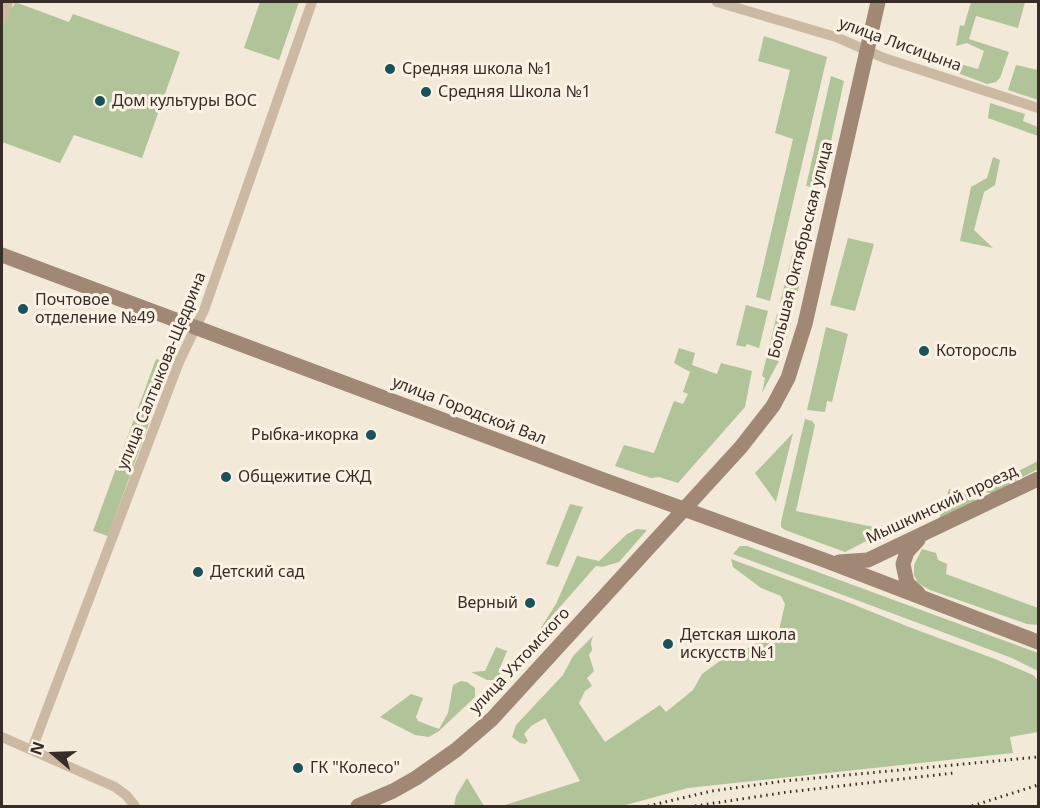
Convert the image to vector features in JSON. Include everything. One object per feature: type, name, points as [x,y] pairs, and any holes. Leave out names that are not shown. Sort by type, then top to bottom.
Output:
[{"type":"main road","name":"Большая Октябрьская улица","points":[[684,509],[760,426],[788,378],[805,324],[878,2]]},
{"type":"main road","name":"улица Городской Вал","points":[[2,255],[925,598]]},
{"type":"main road","name":"Мышкинский проезд","points":[[824,560],[843,562],[868,560],[1038,479]]},
{"type":"main road","name":"улица Ухтомского","points":[[358,807],[416,778],[456,750],[492,719],[684,509]]},
{"type":"main road","points":[[930,532],[911,546],[907,552],[903,564],[907,583],[925,598],[1035,638]]},
{"type":"street","points":[[2,20],[8,2]]},
{"type":"street","name":"улица Салтыкова-Щедрина","points":[[32,750],[179,362],[204,310],[312,2]]},
{"type":"street","name":"улица Лисицына","points":[[717,2],[836,37],[884,58],[1038,108]]},
{"type":"street","points":[[2,737],[115,787],[126,795],[135,807]]},
{"type":"green space","points":[[15,2],[69,22],[73,14],[180,52],[142,158],[74,135],[60,163],[2,142],[2,29],[10,5],[13,7]]},
{"type":"green space","points":[[260,2],[299,2],[279,60],[244,48]]},
{"type":"green space","points":[[971,2],[1025,2],[1018,28],[976,16],[969,39],[1009,52],[1000,78],[996,82],[987,84],[955,72],[953,67],[960,64],[978,69],[984,51],[967,43],[956,46],[960,25],[964,26]]},
{"type":"green space","points":[[764,36],[827,57],[770,301],[756,297],[793,139],[775,133],[790,70],[758,61]]},
{"type":"green space","points":[[1016,65],[1038,70],[1038,100],[1008,90]]},
{"type":"green space","points":[[831,76],[844,81],[822,183],[817,188],[806,186]]},
{"type":"green space","points":[[990,103],[1025,114],[1023,121],[1038,127],[1038,136],[988,118]]},
{"type":"green space","points":[[993,157],[1000,160],[995,185],[984,192],[974,230],[993,248],[960,241],[971,187],[987,178]]},
{"type":"green space","points":[[848,238],[874,244],[855,311],[830,305]]},
{"type":"green space","points":[[792,255],[804,258],[805,263],[795,303],[789,306],[780,303]]},
{"type":"green space","points":[[746,305],[768,311],[759,348],[747,344],[745,347],[736,345]]},
{"type":"green space","points":[[777,314],[786,315],[791,322],[781,357],[762,393],[765,378],[762,376]]},
{"type":"green space","points":[[826,327],[848,334],[832,402],[827,401],[825,412],[807,410]]},
{"type":"green space","points":[[679,348],[695,353],[692,365],[717,374],[721,363],[752,371],[745,407],[678,483],[659,477],[651,478],[615,466],[624,445],[654,453],[674,401],[683,404],[688,394],[683,392],[690,372],[674,363]]},
{"type":"green space","points":[[156,359],[171,363],[108,536],[93,531]]},
{"type":"green space","points":[[805,419],[812,421],[815,425],[796,511],[888,530],[845,552],[781,527]]},
{"type":"green space","points":[[793,433],[776,502],[755,473]]},
{"type":"green space","points":[[1038,461],[1038,469],[991,494],[981,490]]},
{"type":"green space","points":[[949,489],[960,489],[971,499],[980,501],[939,519]]},
{"type":"green space","points":[[570,504],[583,507],[558,567],[546,564]]},
{"type":"green space","points":[[637,529],[647,530],[619,562],[602,567],[596,566],[552,616],[528,648],[556,604],[577,556],[599,561],[627,534]]},
{"type":"green space","points":[[740,546],[747,546],[1038,653],[1038,671],[1012,658],[733,554]]},
{"type":"green space","points":[[922,549],[936,553],[938,560],[947,564],[946,574],[1038,608],[1038,625],[1027,624],[930,590],[918,583],[914,575],[914,565]]},
{"type":"green space","points":[[731,559],[1033,675],[1038,680],[1038,732],[1010,737],[1013,753],[688,788],[622,806],[502,806],[580,781],[545,718],[531,726],[524,734],[528,741],[525,744],[512,737],[516,725],[563,675],[573,656],[593,636],[592,650],[589,655],[594,671],[587,678],[592,686],[585,691],[579,703],[605,742],[660,705],[666,712],[693,690],[702,674],[735,650],[745,650],[779,630],[785,604],[781,596],[761,588],[733,567]]},
{"type":"green space","points":[[496,647],[507,651],[500,668],[504,670],[495,680],[487,680],[471,672],[485,671]]},
{"type":"green space","points":[[461,681],[475,688],[475,697],[439,731],[429,737],[415,735],[380,717],[411,694],[423,698],[416,717],[418,721],[439,729],[448,713],[453,685]]},
{"type":"green space","points":[[467,778],[484,806],[454,806],[456,796]]},
{"type":"railway","points":[[648,806],[712,791],[784,781],[1038,757]]},
{"type":"railway","points":[[695,806],[788,792],[954,773]]},
{"type":"railway","points":[[972,806],[1038,785]]},
{"type":"place","name":"Средняя школа №1","points":[[390,69]]},
{"type":"place","name":"Средняя Школа №1","points":[[426,92]]},
{"type":"place","name":"Дом культуры ВОС","points":[[100,101]]},
{"type":"place","name":"Почтовое отделение №49","points":[[23,309]]},
{"type":"place","name":"Которосль","points":[[924,351]]},
{"type":"place","name":"Рыбка-икорка","points":[[371,435]]},
{"type":"place","name":"Общежитие СЖД","points":[[226,477]]},
{"type":"place","name":"Детский сад","points":[[198,572]]},
{"type":"place","name":"Верный","points":[[530,603]]},
{"type":"place","name":"Детская школа искусств №1","points":[[668,644]]},
{"type":"place","name":"ГК \"Колесо\"","points":[[298,768]]}]
